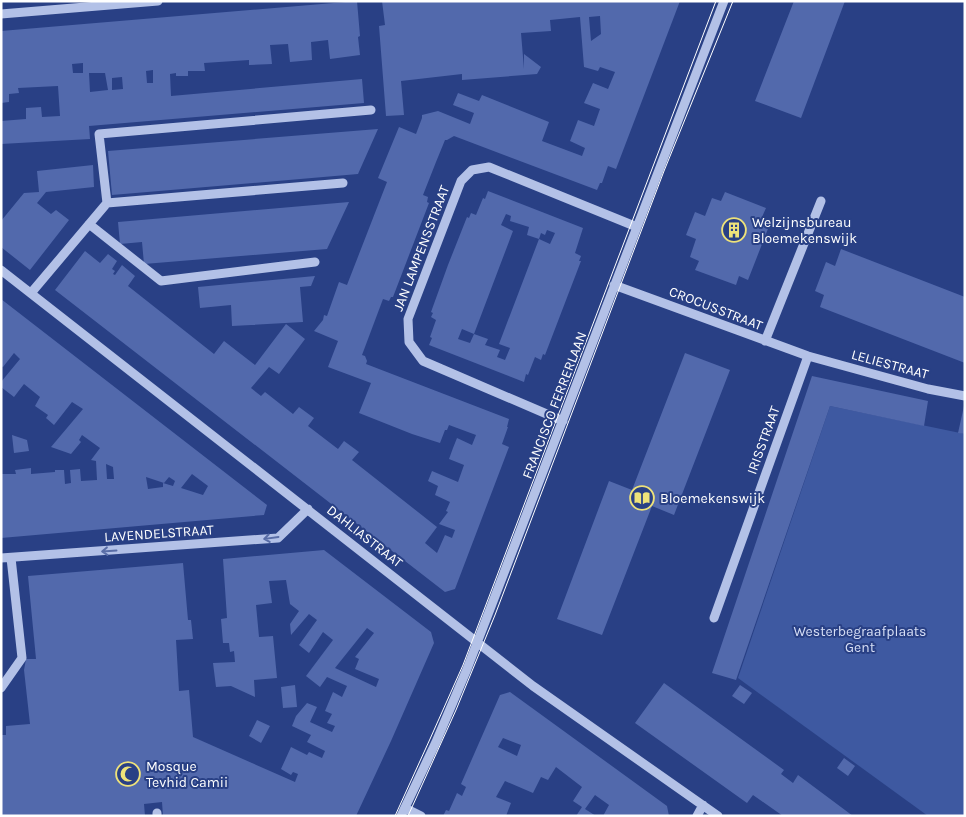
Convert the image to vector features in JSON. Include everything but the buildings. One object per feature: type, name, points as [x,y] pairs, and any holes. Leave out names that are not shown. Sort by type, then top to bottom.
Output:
[{"type":"street","points":[[29,1],[29,11]]},
{"type":"street","points":[[1,14],[158,1]]},
{"type":"street","name":"FRANCISCO FERRERLAAN","points":[[403,812],[436,742],[478,642],[724,1]]},
{"type":"street","points":[[107,203],[99,134],[371,110]]},
{"type":"street","name":"JAN LAMPENSSTRAAT","points":[[563,421],[424,361],[409,342],[408,319],[460,181],[472,170],[489,167],[637,227]]},
{"type":"street","points":[[31,294],[107,203],[344,183]]},
{"type":"street","points":[[765,341],[821,201]]},
{"type":"street","points":[[89,224],[161,281],[315,262]]},
{"type":"street","name":"DAHLIASTRAAT","points":[[1,270],[533,686],[718,816]]},
{"type":"street","name":"CROCUSSTRAAT","points":[[614,285],[808,356]]},
{"type":"street","name":"LELIESTRAAT","points":[[808,356],[928,389],[965,396]]},
{"type":"street","name":"IRISSTRAAT","points":[[714,618],[808,356]]},
{"type":"street","name":"LAVENDELSTRAAT","points":[[1,558],[278,538],[308,509]]},
{"type":"street","points":[[1,688],[22,658],[11,558]]},
{"type":"street","points":[[697,816],[703,805]]},
{"type":"street","points":[[403,812],[421,816]]},
{"type":"green space","name":"Westerbegraafplaats Gent","points":[[830,406],[965,434],[965,816],[928,816],[738,678]]},
{"type":"tram line","points":[[395,816],[463,665],[716,1]]},
{"type":"tram line","points":[[408,816],[456,710],[495,615],[664,171],[733,1]]},
{"type":"place","name":"Welzijnsbureau Bloemekenswijk","points":[[734,230]]},
{"type":"place","name":"Bloemekenswijk","points":[[642,498]]},
{"type":"place","name":"Mosque Tevhid Camii","points":[[128,774]]}]
